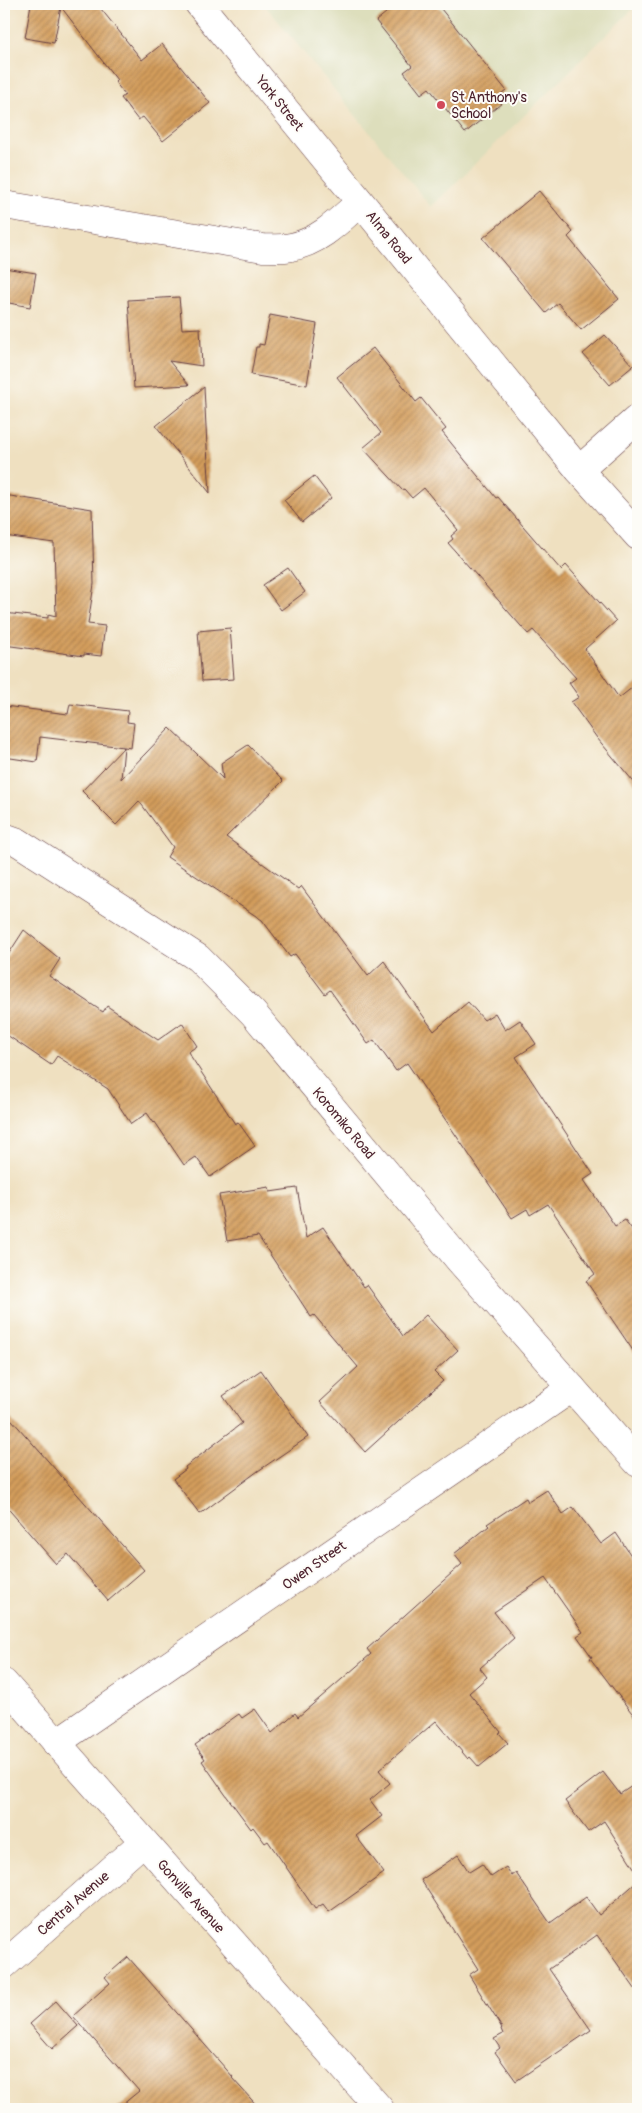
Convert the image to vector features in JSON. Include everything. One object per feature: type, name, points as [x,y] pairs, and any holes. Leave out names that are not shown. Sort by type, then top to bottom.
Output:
[{"type":"street","name":"York Street","points":[[199,4],[360,202]]},
{"type":"street","name":"Alma Road","points":[[4,205],[263,248],[291,247],[312,240],[331,229],[360,202],[579,470],[638,536]]},
{"type":"street","points":[[579,470],[638,418]]},
{"type":"street","name":"Koromiko Road","points":[[4,837],[18,842],[198,958],[252,1013],[460,1261],[638,1463]]},
{"type":"street","name":"Owen Street","points":[[56,1743],[572,1388]]},
{"type":"street","name":"Gonville Avenue","points":[[4,1683],[380,2109]]},
{"type":"street","name":"Central Avenue","points":[[4,1965],[143,1842]]},
{"type":"shaded area","name":"St Anthony's School","points":[[264,4],[638,4],[431,207]]},
{"type":"building","points":[[31,4],[97,4],[142,60],[162,44],[210,103],[163,141],[143,117],[138,120],[121,98],[125,95],[115,82],[117,80],[61,7],[54,43],[25,38]]},
{"type":"building","points":[[397,4],[437,4],[506,90],[497,97],[502,103],[465,133],[429,88],[421,94],[404,72],[412,66],[376,21]]},
{"type":"building","points":[[539,191],[573,232],[568,237],[619,299],[581,330],[558,303],[546,313],[483,238]]},
{"type":"building","points":[[4,268],[36,273],[30,307],[4,302]]},
{"type":"building","points":[[179,297],[182,329],[200,328],[202,366],[169,361],[189,385],[134,388],[128,300]]},
{"type":"building","points":[[270,315],[317,324],[307,385],[251,375],[256,347],[259,347],[259,344],[264,345]]},
{"type":"building","points":[[605,335],[633,366],[610,385],[583,354]]},
{"type":"building","points":[[373,348],[416,402],[421,398],[446,429],[442,432],[496,498],[498,497],[561,570],[566,565],[616,621],[585,649],[619,698],[638,683],[638,787],[597,738],[571,702],[579,697],[569,683],[576,678],[533,630],[528,634],[448,543],[453,539],[451,536],[458,530],[424,488],[412,498],[404,489],[402,490],[363,448],[381,433],[337,377]]},
{"type":"building","points":[[204,387],[207,447],[210,493],[156,426]]},
{"type":"building","points":[[314,476],[331,498],[302,522],[284,500]]},
{"type":"building","points":[[4,495],[92,509],[94,584],[88,624],[105,626],[101,656],[84,654],[84,656],[4,645],[4,613],[48,618],[48,614],[56,616],[54,543],[4,536]]},
{"type":"building","points":[[288,568],[305,592],[281,610],[263,585]]},
{"type":"building","points":[[230,628],[234,679],[202,681],[198,631]]},
{"type":"building","points":[[70,704],[128,711],[127,722],[134,723],[131,748],[40,737],[37,762],[4,757],[4,706],[68,714]]},
{"type":"building","points":[[170,728],[223,779],[221,763],[248,745],[283,781],[226,837],[298,889],[301,886],[368,976],[384,961],[434,1031],[468,1002],[484,1020],[495,1013],[505,1030],[520,1020],[536,1044],[516,1057],[593,1174],[584,1180],[615,1226],[625,1220],[638,1237],[638,1358],[586,1281],[595,1274],[548,1204],[530,1215],[527,1209],[512,1218],[407,1063],[396,1071],[374,1040],[368,1044],[330,990],[325,994],[295,954],[290,957],[262,920],[167,857],[173,847],[139,801],[116,825],[82,791],[124,747],[121,779]]},
{"type":"building","points":[[24,930],[60,959],[49,976],[103,1012],[107,1006],[158,1040],[182,1023],[197,1046],[188,1052],[235,1124],[238,1122],[255,1146],[210,1177],[196,1157],[184,1165],[147,1113],[131,1124],[108,1089],[57,1056],[51,1065],[4,1033],[4,961]]},
{"type":"building","points":[[269,1187],[270,1192],[297,1188],[306,1238],[323,1227],[364,1287],[367,1285],[403,1336],[426,1315],[458,1350],[434,1372],[443,1381],[365,1452],[320,1402],[358,1367],[314,1315],[311,1317],[258,1236],[227,1241],[219,1195]]},
{"type":"building","points":[[261,1370],[308,1437],[200,1514],[173,1479],[186,1469],[185,1467],[242,1423],[223,1396]]},
{"type":"building","points":[[4,1411],[144,1570],[108,1601],[68,1554],[56,1564],[4,1504]]},
{"type":"building","points":[[547,1490],[563,1514],[573,1507],[601,1544],[616,1533],[638,1566],[638,1721],[590,1658],[592,1657],[577,1636],[583,1632],[545,1578],[494,1612],[514,1638],[480,1668],[487,1677],[469,1693],[508,1743],[479,1767],[470,1757],[468,1759],[436,1721],[379,1770],[390,1783],[370,1800],[382,1816],[356,1836],[384,1873],[329,1912],[323,1904],[315,1909],[268,1841],[265,1843],[253,1827],[251,1829],[225,1794],[202,1761],[205,1759],[195,1745],[239,1714],[242,1718],[255,1709],[272,1733],[295,1713],[298,1717],[371,1654],[367,1649],[462,1564],[454,1554],[489,1526],[487,1524],[526,1498],[528,1502]]},
{"type":"building","points":[[603,1772],[620,1794],[638,1782],[638,1874],[604,1821],[588,1832],[565,1801]]},
{"type":"building","points":[[458,1855],[469,1872],[482,1864],[491,1877],[506,1867],[512,1876],[516,1873],[550,1923],[586,1897],[599,1915],[638,1881],[638,1993],[597,1935],[549,1969],[591,2030],[516,2081],[495,2052],[500,2048],[494,2039],[503,2034],[502,2028],[469,1975],[478,1969],[421,1880]]},
{"type":"building","points":[[128,1957],[260,2109],[117,2109],[139,2091],[73,2016],[110,1983],[105,1977]]},
{"type":"building","points":[[56,2001],[78,2026],[52,2049],[30,2024]]},
{"type":"place","name":"St Anthony's School","points":[[441,105]]}]
